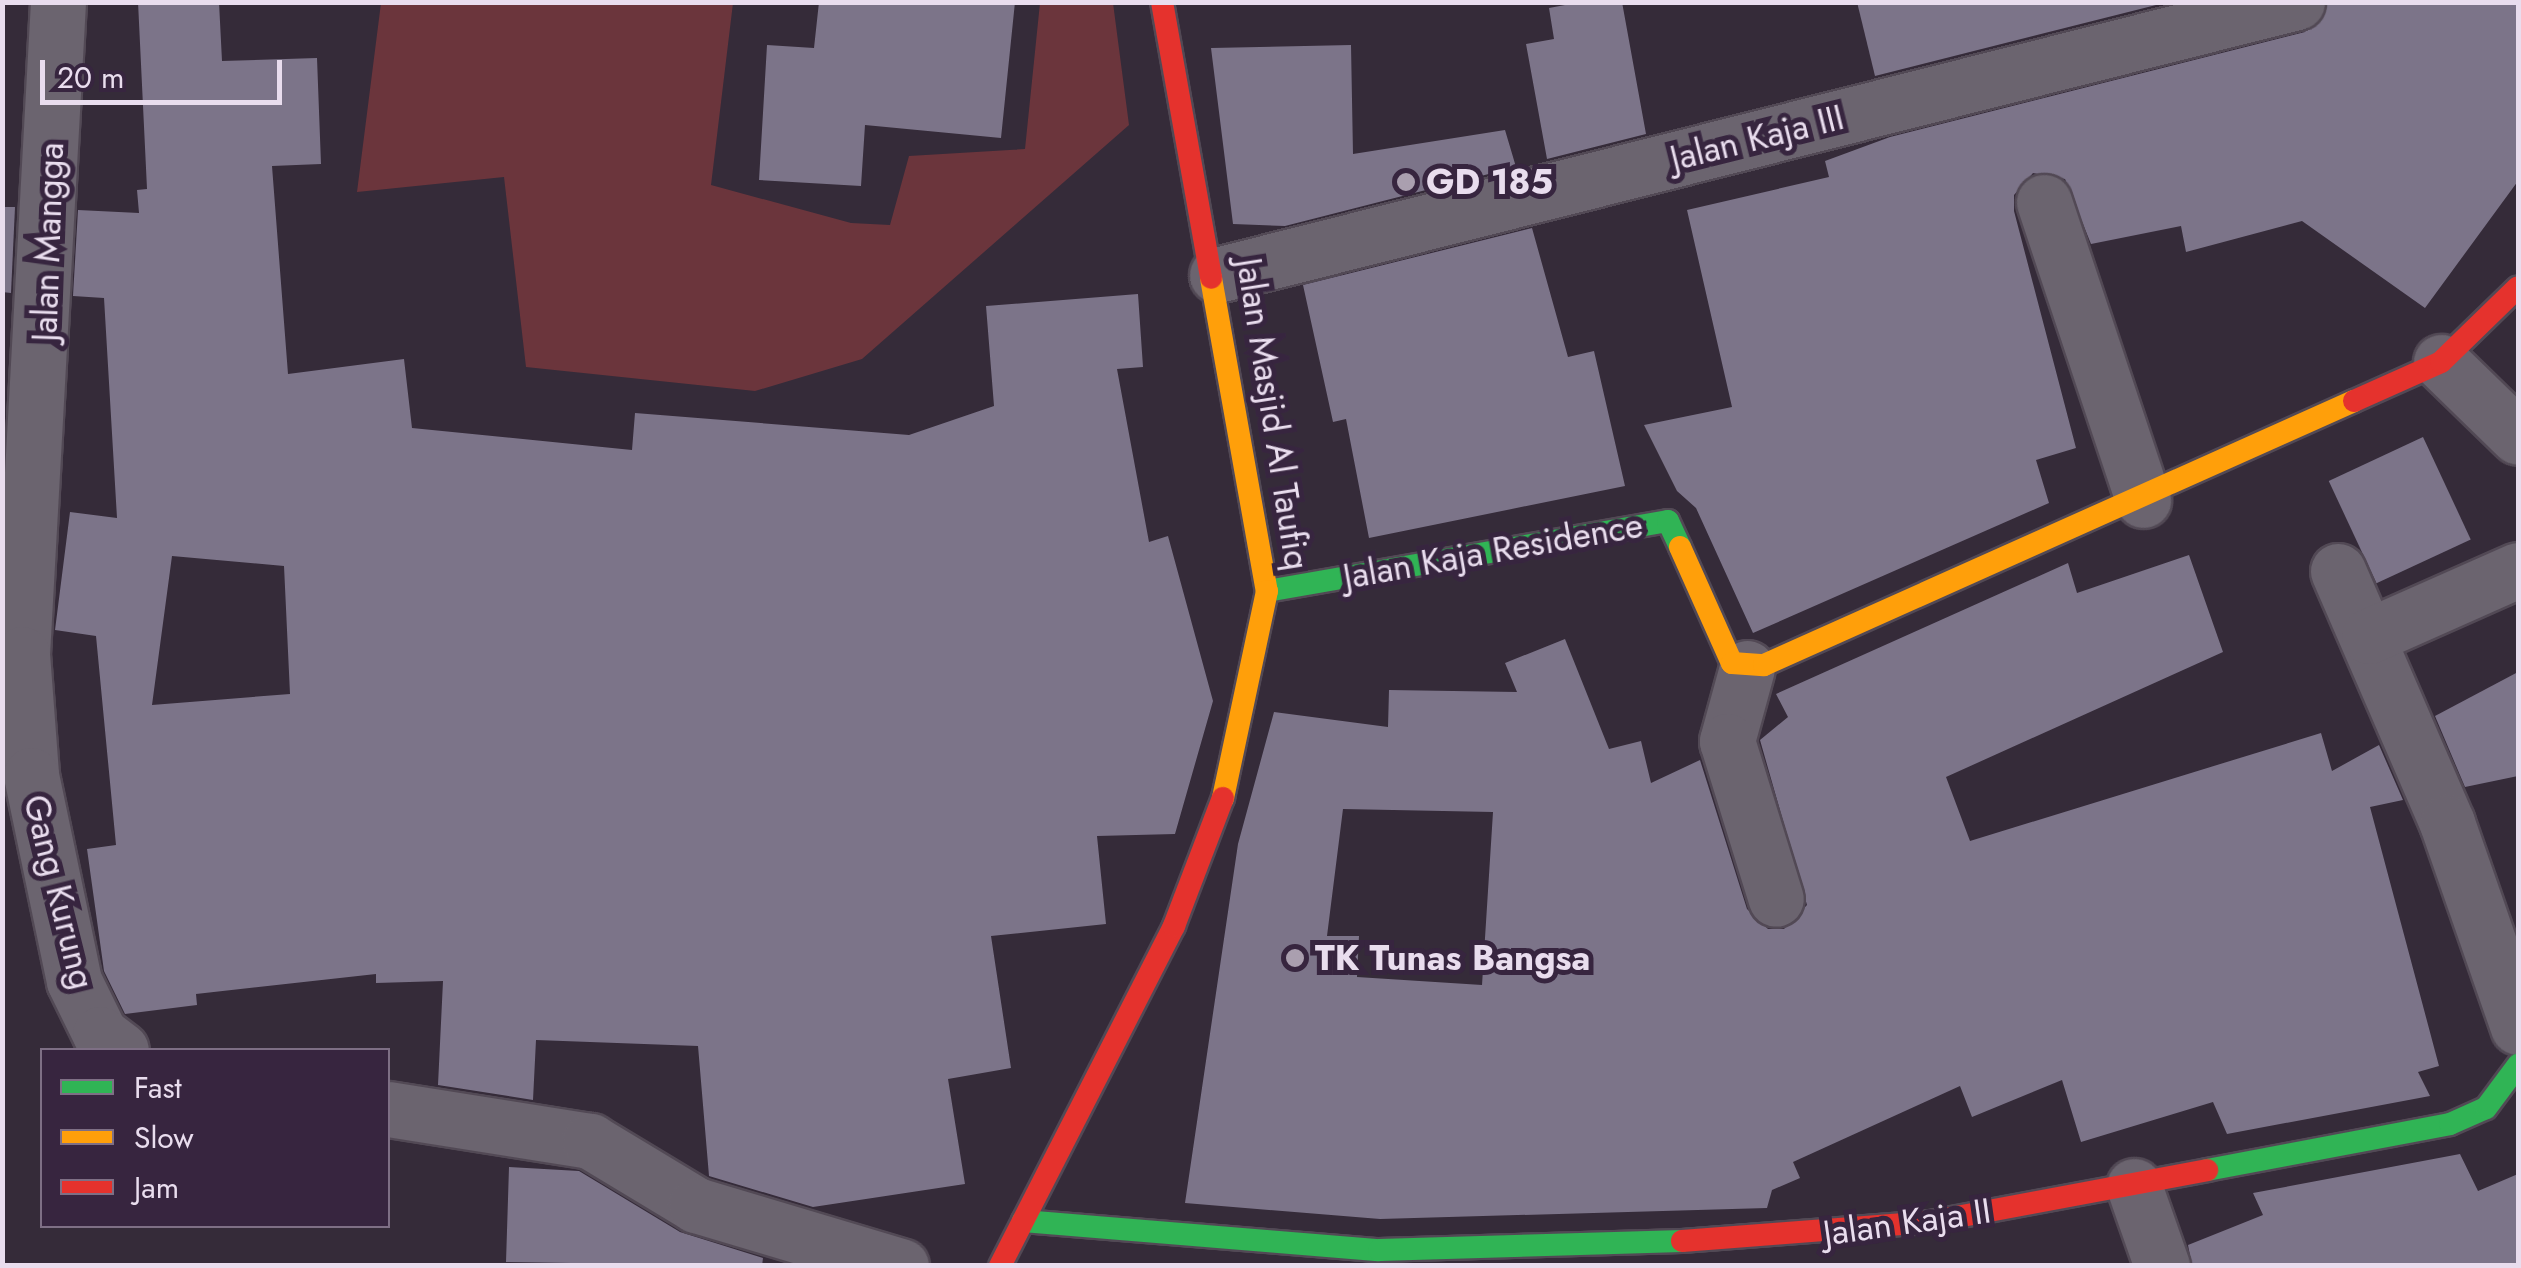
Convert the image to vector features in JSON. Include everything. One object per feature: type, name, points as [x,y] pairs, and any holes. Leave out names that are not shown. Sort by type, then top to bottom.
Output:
[{"type":"street","name":"Jalan Mangga","points":[[23,361],[58,2]]},
{"type":"street","name":"Jalan Masjid Al Taufiq","points":[[1000,1266],[1174,926],[1228,784],[1267,591],[1216,275],[1162,2]]},
{"type":"street","name":"Jalan Kaja III","points":[[1216,275],[2297,2]]},
{"type":"street","points":[[2044,202],[2142,500]]},
{"type":"street","points":[[1776,899],[1727,740],[1747,668],[2142,500],[2441,362],[2518,287]]},
{"type":"street","name":"Gang Kurung","points":[[23,361],[22,654],[31,775],[74,981],[100,1034],[118,1048]]},
{"type":"street","points":[[2441,362],[2518,437]]},
{"type":"street","name":"Jalan Kaja Residence","points":[[1267,591],[1668,521],[1732,663],[1747,668]]},
{"type":"street","points":[[2369,636],[2518,570]]},
{"type":"street","points":[[2338,571],[2369,636],[2518,1027]]},
{"type":"street","name":"Jalan Kaja II","points":[[1023,1220],[1379,1258],[1769,1240],[2134,1186],[2450,1124],[2515,1086]]},
{"type":"street","points":[[390,1109],[590,1140],[696,1205],[902,1266]]},
{"type":"street","points":[[2134,1186],[2162,1266]]},
{"type":"shaded area","points":[[381,3],[733,3],[711,185],[851,223],[890,225],[909,156],[1025,149],[1040,3],[1113,3],[1129,125],[862,359],[755,391],[526,367],[504,177],[357,192]]},
{"type":"building","points":[[138,2],[219,2],[222,61],[317,58],[321,164],[272,166],[288,374],[404,359],[412,428],[632,450],[635,413],[909,435],[994,406],[986,306],[1138,294],[1143,367],[1117,369],[1149,542],[1168,536],[1213,701],[1175,834],[1097,836],[1106,924],[991,936],[1011,1068],[948,1079],[965,1184],[813,1207],[709,1176],[698,1046],[536,1040],[533,1100],[438,1085],[443,981],[376,983],[376,974],[196,994],[197,1005],[125,1014],[104,971],[87,849],[116,845],[96,636],[55,630],[70,512],[117,518],[104,298],[73,296],[78,210],[139,213],[137,190],[147,189]],"holes":[[[172,556],[284,566],[290,694],[152,705]]]},
{"type":"building","points":[[819,2],[1015,2],[1001,138],[865,125],[861,186],[759,180],[767,45],[814,48]]},
{"type":"building","points":[[1581,2],[1622,2],[1646,134],[1547,159],[1526,44],[1554,39],[1549,8]]},
{"type":"building","points":[[1857,2],[2168,2],[1875,76]]},
{"type":"building","points":[[2327,2],[2518,2],[2518,181],[2425,308],[2302,221],[2186,252],[2181,226],[2091,244],[2065,179],[2033,173],[2014,195],[2014,211],[2076,448],[2036,460],[2049,503],[1753,633],[1696,508],[1677,491],[1644,425],[1732,407],[1687,210],[1829,177],[1825,161],[1890,137],[2305,32]]},
{"type":"building","points":[[1351,45],[1353,154],[1505,130],[1516,167],[1285,226],[1233,224],[1211,48]]},
{"type":"building","points":[[2,207],[15,207],[11,293],[2,292]]},
{"type":"building","points":[[1532,228],[1568,357],[1594,351],[1625,486],[1369,538],[1346,419],[1333,422],[1303,285]]},
{"type":"building","points":[[2423,437],[2471,539],[2376,583],[2329,481]]},
{"type":"building","points":[[2189,555],[2223,652],[1946,777],[1970,841],[2321,733],[2332,771],[2379,745],[2403,800],[2370,807],[2439,1066],[2418,1072],[2430,1096],[2227,1134],[2213,1102],[2081,1142],[2062,1080],[1972,1117],[1960,1086],[1793,1162],[1800,1178],[1772,1190],[1767,1208],[1380,1219],[1185,1203],[1238,844],[1274,712],[1388,727],[1389,690],[1517,692],[1505,663],[1565,639],[1609,749],[1641,741],[1651,783],[1700,760],[1747,909],[1768,929],[1784,929],[1807,905],[1760,740],[1788,717],[1776,694],[2068,563],[2077,593]],"holes":[[[1343,809],[1493,812],[1482,985],[1357,977],[1359,936],[1327,936]]]},
{"type":"building","points":[[2518,672],[2518,776],[2465,787],[2435,716]]},
{"type":"building","points":[[2460,1154],[2478,1191],[2518,1174],[2518,1266],[2192,1266],[2188,1245],[2263,1215],[2253,1193]]},
{"type":"building","points":[[509,1167],[579,1171],[680,1232],[763,1258],[762,1266],[506,1262]]},
{"type":"traffic: fast","points":[[1267,591],[1668,521],[1680,547]]},
{"type":"traffic: fast","points":[[2207,1170],[2450,1124],[2486,1108],[2518,1065]]},
{"type":"traffic: fast","points":[[1023,1221],[1379,1250],[1682,1241]]},
{"type":"traffic: slow","points":[[1211,278],[1267,591],[1223,798]]},
{"type":"traffic: slow","points":[[1680,547],[1732,663],[1764,665],[2354,401]]},
{"type":"traffic: jam","points":[[1162,2],[1211,278]]},
{"type":"traffic: jam","points":[[2354,401],[2441,362],[2518,287]]},
{"type":"traffic: jam","points":[[1000,1266],[1174,926],[1223,798]]},
{"type":"traffic: jam","points":[[1682,1241],[1930,1222],[2207,1170]]},
{"type":"place","name":"GD 185","points":[[1406,182]]},
{"type":"place","name":"TK Tunas Bangsa","points":[[1295,958]]}]
